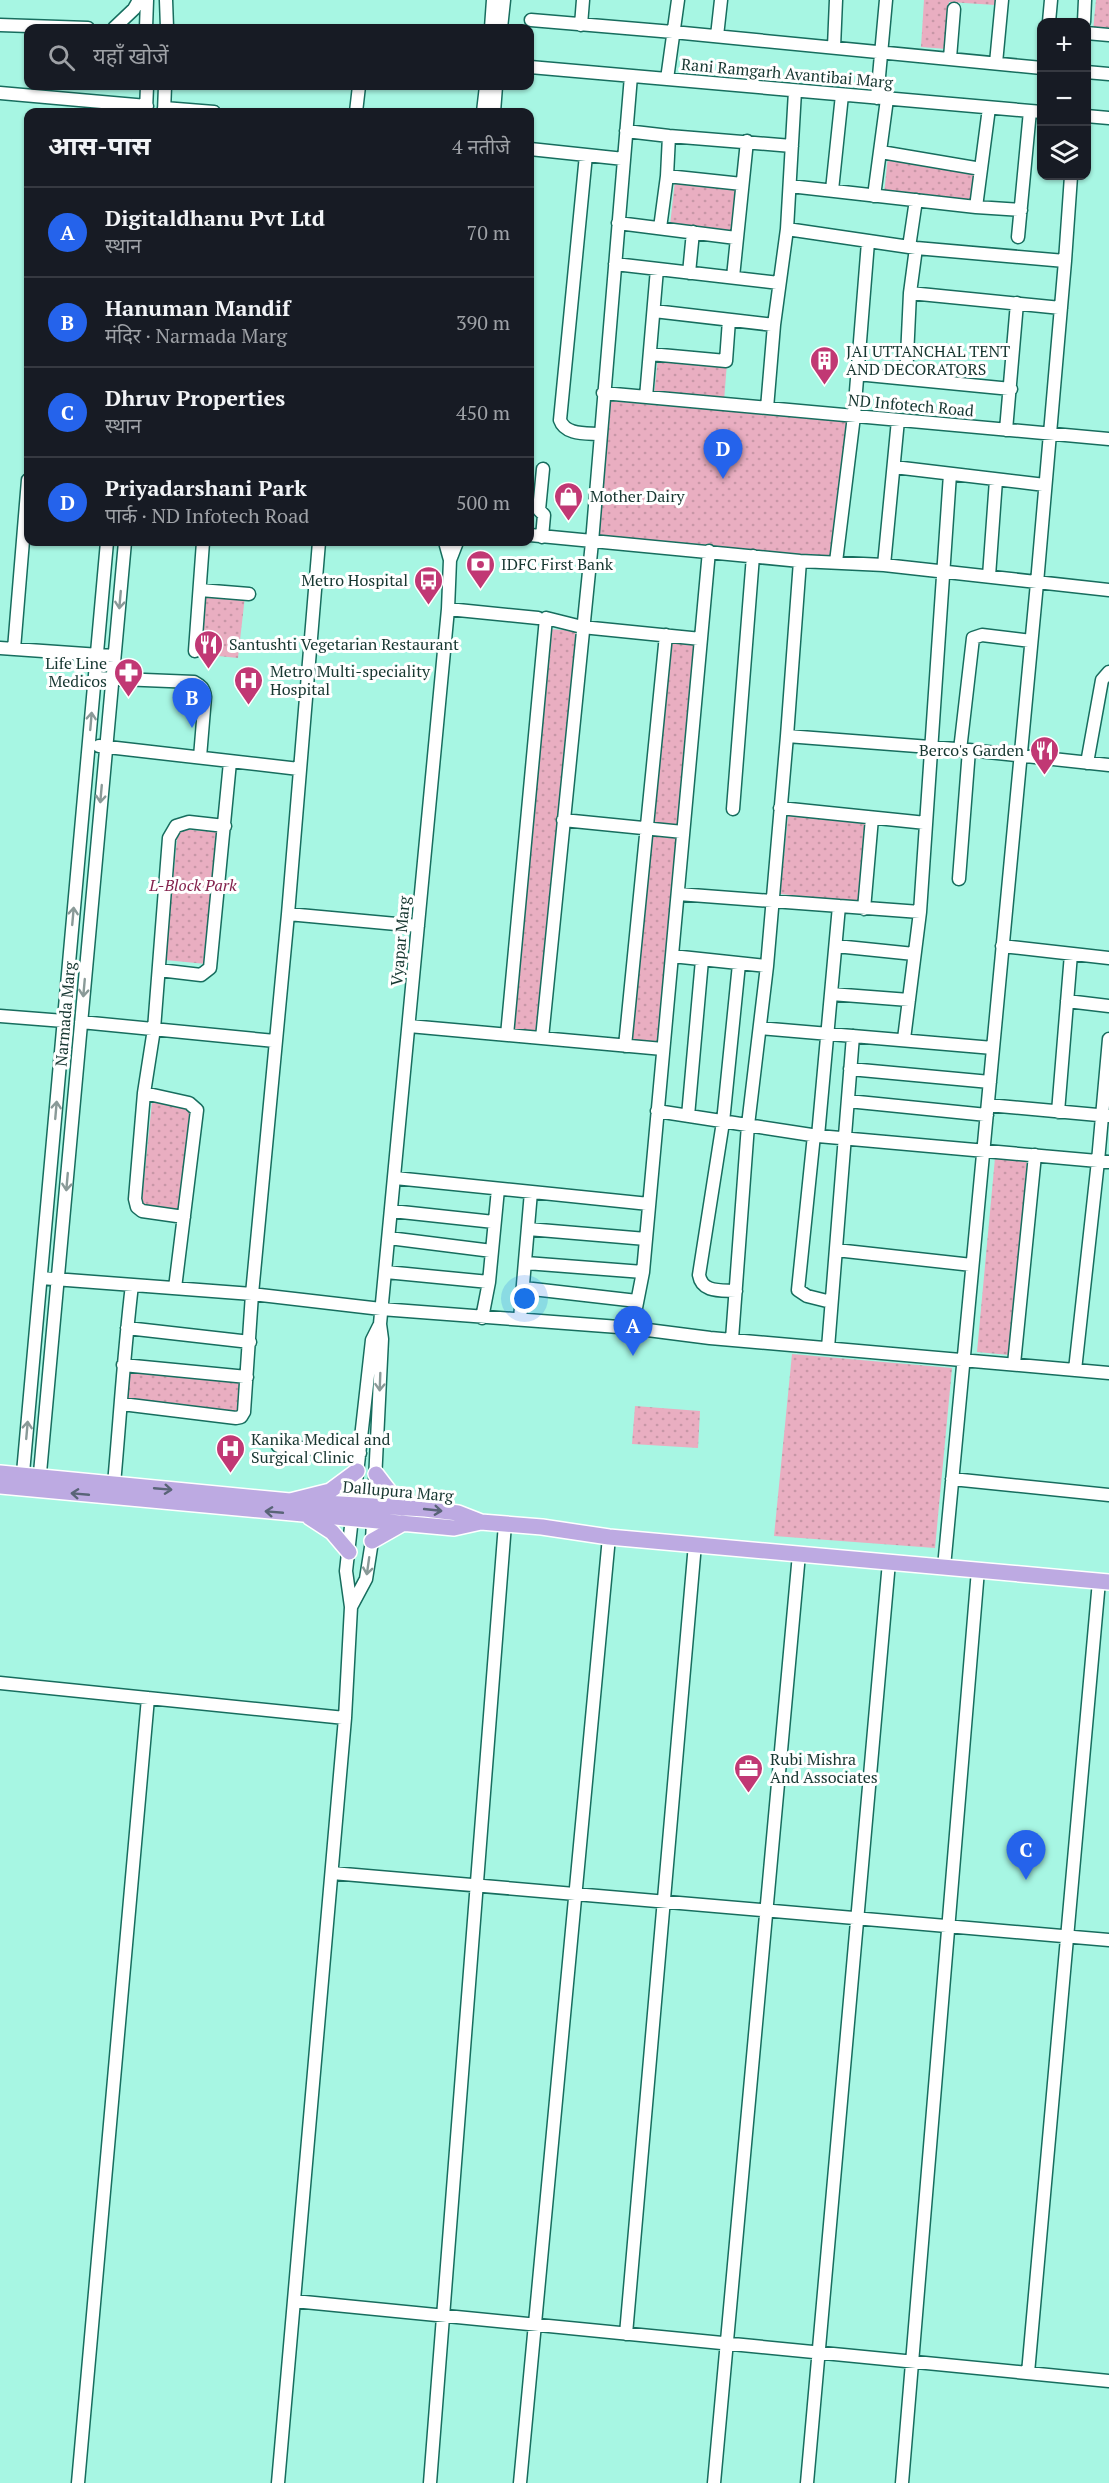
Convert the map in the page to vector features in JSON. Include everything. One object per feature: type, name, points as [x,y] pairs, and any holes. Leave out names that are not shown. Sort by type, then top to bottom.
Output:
[{"type":"main road","points":[[290,1501],[330,1491],[357,1472]]},
{"type":"main road","points":[[0,1473],[23,1482]]},
{"type":"main road","points":[[372,1541],[402,1516],[376,1474]]},
{"type":"main road","points":[[0,1486],[23,1482],[39,1483],[303,1515],[354,1512]]},
{"type":"main road","name":"Dallupura Marg","points":[[39,1483],[114,1484],[290,1501],[354,1512],[402,1516],[458,1513],[481,1522],[609,1537],[1106,1581]]},
{"type":"main road","points":[[303,1515],[332,1532],[349,1552]]},
{"type":"street","points":[[118,24],[134,9],[139,0]]},
{"type":"street","points":[[146,24],[147,0]]},
{"type":"street","points":[[166,0],[168,24]]},
{"type":"street","points":[[491,24],[493,0]]},
{"type":"street","points":[[501,24],[504,0]]},
{"type":"street","points":[[581,25],[582,0]]},
{"type":"street","points":[[668,79],[678,0]]},
{"type":"street","points":[[717,36],[721,0]]},
{"type":"street","points":[[834,47],[836,0]]},
{"type":"street","points":[[874,196],[881,152],[881,52],[886,0]]},
{"type":"street","points":[[996,63],[1002,0]]},
{"type":"street","points":[[1049,18],[1051,0]]},
{"type":"street","points":[[1084,18],[1085,0]]},
{"type":"street","points":[[950,58],[954,9]]},
{"type":"street","points":[[531,20],[1037,68]]},
{"type":"street","points":[[0,25],[24,26]]},
{"type":"street","points":[[1091,33],[1109,35]]},
{"type":"street","name":"Rani Ramgarh Avantibai Marg","points":[[534,67],[1036,112]]},
{"type":"street","points":[[1091,72],[1109,74]]},
{"type":"street","points":[[542,1038],[591,542],[631,76]]},
{"type":"street","points":[[146,108],[147,90]]},
{"type":"street","points":[[164,108],[165,90]]},
{"type":"street","points":[[356,108],[358,90]]},
{"type":"street","points":[[483,108],[486,90]]},
{"type":"street","points":[[494,108],[496,90]]},
{"type":"street","points":[[767,408],[778,282],[787,229],[795,91]]},
{"type":"street","points":[[0,93],[137,108]]},
{"type":"street","points":[[832,190],[842,95]]},
{"type":"street","points":[[976,207],[988,108]]},
{"type":"street","points":[[1017,237],[1036,112]]},
{"type":"street","points":[[1091,116],[1109,118]]},
{"type":"street","points":[[626,131],[792,146]]},
{"type":"street","points":[[660,228],[669,136]]},
{"type":"street","points":[[733,278],[747,141]]},
{"type":"street","points":[[534,149],[624,159]]},
{"type":"street","points":[[881,152],[981,169]]},
{"type":"street","points":[[586,155],[560,420],[562,426],[567,429],[600,434]]},
{"type":"street","points":[[666,176],[742,184]]},
{"type":"street","points":[[944,1567],[1037,583],[1071,180]]},
{"type":"street","points":[[790,186],[1021,210]]},
{"type":"street","points":[[906,378],[916,200]]},
{"type":"street","points":[[618,223],[736,238]]},
{"type":"street","points":[[787,229],[912,248],[1065,261]]},
{"type":"street","points":[[689,273],[693,232]]},
{"type":"street","points":[[836,562],[854,416],[868,242]]},
{"type":"street","points":[[615,264],[778,282]]},
{"type":"street","points":[[646,397],[657,269]]},
{"type":"street","points":[[910,293],[1061,308]]},
{"type":"street","points":[[1006,430],[1017,303]]},
{"type":"street","points":[[654,312],[774,325]]},
{"type":"street","points":[[650,354],[726,362],[729,320]]},
{"type":"street","points":[[857,374],[1011,388]]},
{"type":"street","name":"ND Infotech Road","points":[[603,393],[1109,439]]},
{"type":"street","points":[[884,565],[898,420]]},
{"type":"street","points":[[894,467],[1045,485]]},
{"type":"street","points":[[543,469],[539,510],[544,515],[536,536],[800,561],[884,565],[1109,590]]},
{"type":"street","points":[[904,1039],[920,912],[950,474]]},
{"type":"street","points":[[989,576],[996,480]]},
{"type":"street","points":[[14,649],[24,528]]},
{"type":"street","name":"Narmada Marg","points":[[23,1482],[107,546]]},
{"type":"street","name":"Narmada Marg","points":[[39,1483],[125,546]]},
{"type":"street","points":[[195,651],[203,546]]},
{"type":"street","points":[[122,1404],[236,1418],[244,1412],[252,1294],[288,914],[319,546]]},
{"type":"street","name":"Vyapar Marg","points":[[351,1607],[366,1579],[372,1541],[382,1339],[381,1310],[448,609],[450,560],[446,546]]},
{"type":"street","name":"Vyapar Marg","points":[[450,560],[455,546]]},
{"type":"street","points":[[632,1328],[643,1272],[709,551]]},
{"type":"street","points":[[733,809],[753,556]]},
{"type":"street","points":[[732,1340],[748,1125],[767,966],[800,561]]},
{"type":"street","points":[[200,590],[249,594]]},
{"type":"street","points":[[448,609],[538,618]]},
{"type":"street","points":[[507,1035],[546,618],[582,627],[701,639]]},
{"type":"street","points":[[625,1046],[666,635]]},
{"type":"street","points":[[958,879],[964,750],[973,638],[982,635],[1031,640]]},
{"type":"street","points":[[0,648],[114,656]]},
{"type":"street","points":[[1087,763],[1102,680],[1109,672]]},
{"type":"street","points":[[95,678],[194,682],[200,685],[205,697],[200,757]]},
{"type":"street","points":[[787,736],[932,747],[1109,765]]},
{"type":"street","points":[[88,745],[299,768]]},
{"type":"street","points":[[159,970],[201,975],[210,968],[231,762]]},
{"type":"street","points":[[780,808],[926,823]]},
{"type":"street","points":[[864,909],[872,818]]},
{"type":"street","points":[[563,820],[683,832]]},
{"type":"street","points":[[184,1217],[147,1212],[137,1207],[135,1199],[144,1093],[154,1029],[170,838],[176,826],[189,822],[225,826]]},
{"type":"street","points":[[678,894],[920,912]]},
{"type":"street","points":[[831,1302],[807,1296],[798,1290],[829,1034],[839,906]]},
{"type":"street","points":[[288,914],[418,926]]},
{"type":"street","points":[[836,946],[914,954]]},
{"type":"street","points":[[1002,946],[1109,958]]},
{"type":"street","points":[[1058,1112],[1071,954]]},
{"type":"street","points":[[672,956],[767,966]]},
{"type":"street","points":[[688,1116],[702,960]]},
{"type":"street","points":[[736,1291],[706,1287],[700,1283],[699,1275],[723,1122],[740,964]]},
{"type":"street","points":[[831,994],[909,1000]]},
{"type":"street","points":[[1067,1001],[1109,1006]]},
{"type":"street","points":[[0,1016],[64,1021]]},
{"type":"street","points":[[81,1022],[275,1041]]},
{"type":"street","points":[[409,1026],[663,1050]]},
{"type":"street","points":[[760,1028],[993,1048]]},
{"type":"street","points":[[828,1348],[853,1036]]},
{"type":"street","points":[[1075,1370],[1104,1162],[1109,1039]]},
{"type":"street","points":[[850,1069],[990,1082]]},
{"type":"street","points":[[144,1093],[189,1102],[197,1110],[175,1288]]},
{"type":"street","points":[[848,1101],[1106,1116]]},
{"type":"street","points":[[657,1111],[816,1136],[1104,1162]]},
{"type":"street","points":[[1014,1364],[1035,1155]]},
{"type":"street","points":[[395,1178],[649,1204]]},
{"type":"street","points":[[482,1318],[489,1282],[498,1189]]},
{"type":"street","points":[[520,1319],[531,1192]]},
{"type":"street","points":[[392,1211],[494,1222]]},
{"type":"street","points":[[528,1229],[646,1239]]},
{"type":"street","points":[[389,1238],[492,1251]]},
{"type":"street","points":[[836,1250],[972,1265]]},
{"type":"street","points":[[526,1263],[643,1272]]},
{"type":"street","points":[[386,1272],[489,1282]]},
{"type":"street","points":[[41,1278],[252,1294],[381,1310],[632,1328],[732,1340],[1109,1373]]},
{"type":"street","points":[[114,1484],[132,1284]]},
{"type":"street","points":[[524,1288],[637,1301]]},
{"type":"street","name":"Vyapar Marg","points":[[351,1607],[346,1580],[357,1472],[372,1340],[380,1324]]},
{"type":"street","points":[[127,1328],[250,1342]]},
{"type":"street","points":[[123,1365],[247,1377]]},
{"type":"street","points":[[278,1446],[360,1453]]},
{"type":"street","points":[[952,1479],[1109,1495]]},
{"type":"street","points":[[430,2483],[505,1524]]},
{"type":"street","points":[[520,2483],[609,1537]]},
{"type":"street","points":[[626,2334],[695,1544]]},
{"type":"street","points":[[714,2483],[799,1554]]},
{"type":"street","points":[[807,2483],[889,1562]]},
{"type":"street","points":[[902,2483],[978,1570]]},
{"type":"street","points":[[1028,2373],[1067,1936],[1106,1581]]},
{"type":"street","points":[[278,2483],[345,1718],[351,1607]]},
{"type":"street","points":[[0,1683],[345,1718]]},
{"type":"street","points":[[78,2483],[148,1698]]},
{"type":"street","points":[[332,1873],[1109,1940]]},
{"type":"street","points":[[294,2301],[1109,2381]]},
{"type":"green space","points":[[924,0],[995,0],[995,5],[949,2],[946,49],[921,47]]},
{"type":"green space","points":[[1096,0],[1109,0],[1109,32],[1093,30]]},
{"type":"green space","points":[[888,156],[985,166],[981,205],[884,194]]},
{"type":"green space","points":[[675,181],[744,188],[739,232],[670,225]]},
{"type":"green space","points":[[658,357],[727,363],[724,401],[654,395]]},
{"type":"green space","points":[[610,401],[852,422],[832,558],[598,536]]},
{"type":"green space","points":[[205,591],[245,596],[238,658],[198,654]]},
{"type":"green space","points":[[549,629],[576,631],[539,1032],[512,1030]]},
{"type":"green space","points":[[669,639],[697,642],[679,826],[652,823]]},
{"type":"green space","points":[[788,816],[867,824],[859,902],[780,894]]},
{"type":"green space","name":"L-Block Park","points":[[178,829],[219,832],[206,964],[165,960]]},
{"type":"green space","points":[[650,835],[678,838],[659,1044],[632,1041]]},
{"type":"green space","points":[[152,1102],[192,1106],[181,1212],[141,1208]]},
{"type":"green space","points":[[995,1158],[1027,1161],[1009,1355],[977,1352]]},
{"type":"green space","points":[[792,1354],[952,1368],[935,1548],[774,1536]]},
{"type":"green space","points":[[128,1370],[240,1380],[237,1413],[125,1404]]},
{"type":"green space","points":[[635,1406],[700,1411],[698,1448],[632,1444]]},
{"type":"place","name":"JAI UTTANCHAL TENT AND DECORATORS","points":[[825,386]]},
{"type":"place","name":"Priyadarshani Park","points":[[723,479]]},
{"type":"place","name":"Mother Dairy","points":[[569,522]]},
{"type":"place","name":"IDFC First Bank","points":[[480,590]]},
{"type":"place","name":"Metro Hospital","points":[[429,606]]},
{"type":"place","name":"Santushti Vegetarian Restaurant","points":[[208,670]]},
{"type":"place","name":"Life Line Medicos","points":[[128,698]]},
{"type":"place","name":"Metro Multi-speciality Hospital","points":[[249,706]]},
{"type":"place","name":"Hanuman Mandif","points":[[192,728]]},
{"type":"place","name":"Berco's Garden","points":[[1045,776]]},
{"type":"place","name":"Digitaldhanu Pvt Ltd","points":[[633,1356]]},
{"type":"place","name":"Kanika Medical and Surgical Clinic","points":[[230,1474]]},
{"type":"place","name":"Rubi Mishra And Associates","points":[[749,1794]]},
{"type":"place","name":"Dhruv Properties","points":[[1026,1880]]}]
